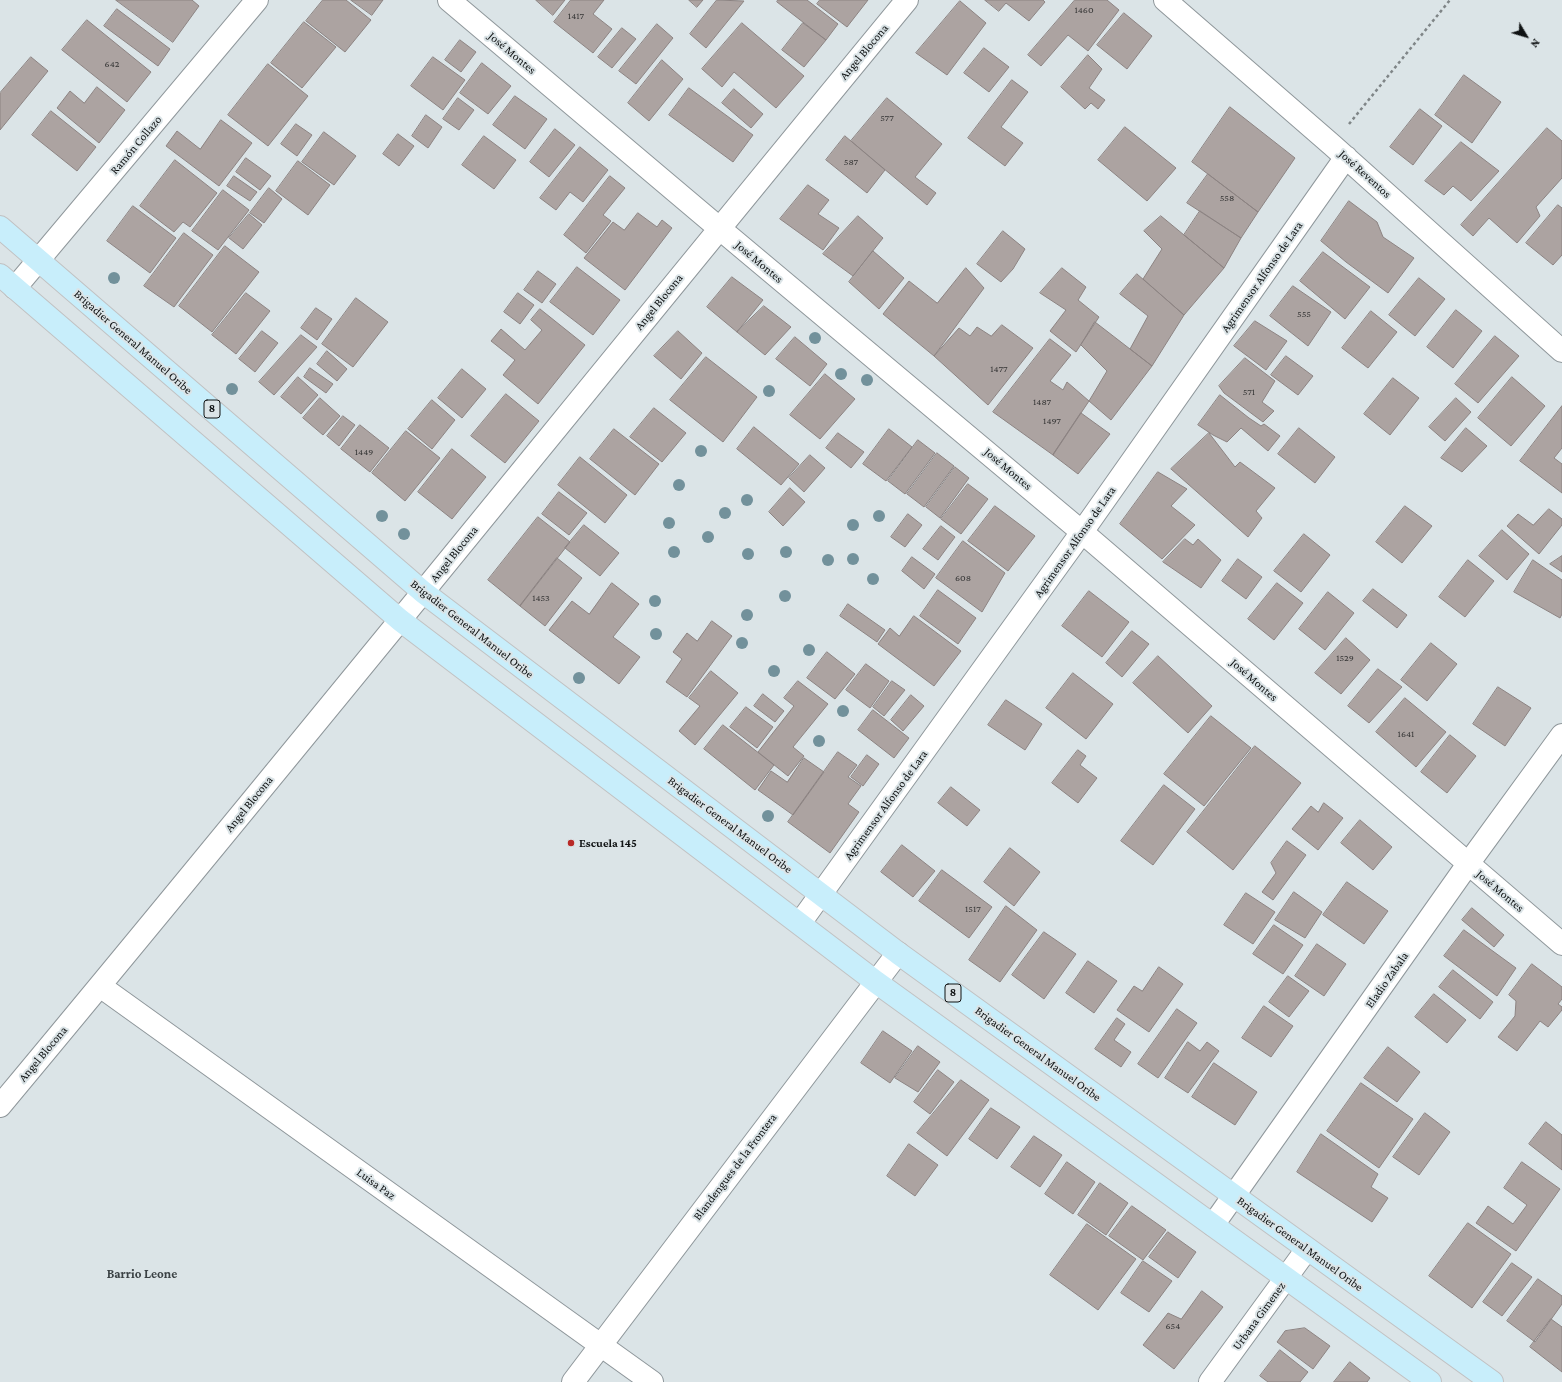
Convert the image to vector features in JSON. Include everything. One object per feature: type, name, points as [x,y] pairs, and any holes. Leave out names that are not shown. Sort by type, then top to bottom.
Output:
[{"type":"main road","name":"Brigadier General Manuel Oribe","points":[[0,227],[423,592],[898,953],[1492,1382]]},
{"type":"main road","points":[[7,282],[400,620],[876,982],[1430,1382]]},
{"type":"street","name":"Ramón Collazo","points":[[7,282],[40,261],[257,0]]},
{"type":"street","name":"José Montes","points":[[450,0],[1082,532],[1562,944]]},
{"type":"street","name":"Angel Blocona","points":[[0,1106],[100,986],[907,0]]},
{"type":"street","name":"José Reventos","points":[[1165,0],[1339,151],[1562,351]]},
{"type":"street","name":"Agrimensor Alfonso de Lara","points":[[800,923],[1082,532],[1339,151]]},
{"type":"street","name":"Eladio Zabala","points":[[1213,1225],[1468,864],[1562,735]]},
{"type":"street","name":"Blandengues de la Frontera","points":[[573,1382],[898,953]]},
{"type":"street","name":"Luisa Paz","points":[[100,986],[652,1382]]},
{"type":"street","name":"Urbana Gimenez","points":[[1210,1382],[1307,1249]]},
{"type":"path","points":[[1339,151],[1450,0]]},
{"type":"building","points":[[116,0],[192,0],[199,6],[173,42]]},
{"type":"building","points":[[323,0],[346,0],[371,20],[345,52],[306,21]]},
{"type":"building","points":[[351,0],[383,0],[372,15]]},
{"type":"building","points":[[536,0],[565,0],[553,15]]},
{"type":"building","points":[[571,0],[604,0],[593,14],[612,29],[593,53],[554,22]]},
{"type":"building","points":[[689,0],[703,0],[697,7]]},
{"type":"building","points":[[717,0],[744,1],[706,48],[690,34]]},
{"type":"building","points":[[778,0],[807,0],[838,24],[826,40],[777,2]]},
{"type":"building","points":[[820,0],[868,0],[847,27],[817,4]]},
{"type":"building","points":[[985,0],[1043,0],[1045,2],[1029,21],[1006,3],[999,11]]},
{"type":"building","points":[[1075,0],[1107,0],[1119,10],[1088,51],[1068,35],[1041,66],[1028,55]]},
{"type":"building","points":[[960,1],[986,23],[947,75],[916,53]]},
{"type":"building","points":[[117,9],[170,49],[158,66],[104,26]]},
{"type":"building","points":[[1124,13],[1152,36],[1127,69],[1097,45]]},
{"type":"building","points":[[87,20],[151,72],[127,102],[62,50]]},
{"type":"building","points":[[304,22],[336,47],[302,88],[271,63]]},
{"type":"building","points":[[742,23],[804,76],[776,108],[734,72],[722,87],[702,69]]},
{"type":"building","points":[[803,23],[826,40],[804,67],[782,50]]},
{"type":"building","points":[[657,24],[673,38],[636,84],[619,71]]},
{"type":"building","points":[[622,28],[636,39],[612,68],[598,57]]},
{"type":"building","points":[[460,40],[476,52],[461,72],[445,60]]},
{"type":"building","points":[[984,48],[1009,67],[989,92],[964,73]]},
{"type":"building","points":[[1088,55],[1102,69],[1089,88],[1105,100],[1098,109],[1091,103],[1085,109],[1061,87]]},
{"type":"building","points":[[31,57],[48,71],[0,130],[0,93]]},
{"type":"building","points":[[433,57],[465,80],[443,110],[411,86]]},
{"type":"building","points":[[662,60],[683,79],[649,121],[628,103]]},
{"type":"building","points":[[482,63],[511,86],[488,114],[460,93]]},
{"type":"building","points":[[268,64],[308,96],[268,146],[228,115]]},
{"type":"building","points":[[1464,75],[1501,102],[1472,143],[1435,115]]},
{"type":"building","points":[[1012,80],[1028,92],[1001,127],[1023,143],[1005,166],[968,138]]},
{"type":"building","points":[[97,87],[125,110],[99,143],[57,108],[70,91],[84,103]]},
{"type":"building","points":[[689,88],[753,135],[733,162],[669,115]]},
{"type":"building","points":[[734,89],[763,114],[751,128],[722,103]]},
{"type":"building","points":[[515,96],[547,119],[525,149],[493,125]]},
{"type":"building","points":[[458,98],[474,110],[459,130],[443,119]]},
{"type":"building","points":[[887,98],[942,144],[915,177],[936,193],[927,205],[851,141]]},
{"type":"building","points":[[1230,107],[1295,158],[1258,212],[1192,162]]},
{"type":"building","points":[[1420,109],[1442,126],[1413,165],[1390,147]]},
{"type":"building","points":[[51,111],[96,147],[77,171],[32,135]]},
{"type":"building","points":[[426,115],[442,127],[428,148],[412,136]]},
{"type":"building","points":[[221,120],[252,143],[219,186],[166,146],[177,131],[200,149]]},
{"type":"building","points":[[296,124],[312,135],[297,156],[281,144]]},
{"type":"building","points":[[1125,127],[1176,168],[1147,201],[1098,160]]},
{"type":"building","points":[[1547,128],[1562,141],[1562,178],[1536,207],[1540,216],[1517,243],[1489,218],[1473,236],[1461,225]]},
{"type":"building","points":[[555,129],[575,145],[549,177],[530,162]]},
{"type":"building","points":[[324,132],[356,156],[334,185],[302,162]]},
{"type":"building","points":[[398,134],[414,146],[399,166],[383,154]]},
{"type":"building","points":[[484,136],[516,160],[494,189],[462,165]]},
{"type":"building","points":[[845,136],[885,170],[867,193],[826,160]]},
{"type":"building","points":[[1461,142],[1499,171],[1471,201],[1453,186],[1444,195],[1425,181]]},
{"type":"building","points":[[580,147],[608,170],[583,202],[570,192],[556,210],[540,198]]},
{"type":"building","points":[[246,158],[271,176],[260,190],[236,172]]},
{"type":"building","points":[[175,160],[217,193],[190,227],[183,222],[174,232],[140,206]]},
{"type":"building","points":[[298,161],[330,185],[308,215],[276,191]]},
{"type":"building","points":[[1208,174],[1258,212],[1241,238],[1187,203]]},
{"type":"building","points":[[234,176],[257,192],[250,201],[227,186]]},
{"type":"building","points":[[610,176],[625,188],[603,215],[611,221],[586,253],[564,235]]},
{"type":"building","points":[[808,185],[829,200],[818,214],[839,228],[823,250],[780,219]]},
{"type":"building","points":[[269,188],[282,199],[264,223],[250,213]]},
{"type":"building","points":[[223,190],[249,210],[218,250],[192,231]]},
{"type":"building","points":[[1349,201],[1377,222],[1383,237],[1414,258],[1388,293],[1346,262],[1321,241]]},
{"type":"building","points":[[1558,205],[1562,208],[1562,255],[1553,265],[1526,243]]},
{"type":"building","points":[[133,206],[176,238],[150,273],[107,241]]},
{"type":"building","points":[[1200,211],[1241,238],[1224,268],[1184,235]]},
{"type":"building","points":[[638,213],[657,227],[662,220],[672,228],[625,290],[584,258],[613,222],[624,230]]},
{"type":"building","points":[[249,214],[262,225],[243,249],[229,238]]},
{"type":"building","points":[[858,216],[883,238],[853,276],[823,254]]},
{"type":"building","points":[[1161,216],[1224,268],[1184,315],[1143,279],[1162,249],[1144,231]]},
{"type":"building","points":[[1003,231],[1025,249],[1013,269],[1001,282],[977,264]]},
{"type":"building","points":[[184,233],[213,255],[174,307],[144,286]]},
{"type":"building","points":[[225,246],[259,272],[212,332],[179,306]]},
{"type":"building","points":[[873,251],[904,278],[879,309],[849,282]]},
{"type":"building","points":[[1323,252],[1370,287],[1345,319],[1300,281]]},
{"type":"building","points":[[577,267],[620,300],[593,335],[550,302]]},
{"type":"building","points":[[966,268],[984,288],[934,356],[883,314],[909,281],[937,303]]},
{"type":"building","points":[[1062,268],[1086,287],[1078,300],[1099,317],[1076,352],[1050,331],[1066,310],[1040,293]]},
{"type":"building","points":[[538,271],[556,284],[542,303],[524,290]]},
{"type":"building","points":[[1137,274],[1184,315],[1152,366],[1130,349],[1148,316],[1120,294]]},
{"type":"building","points":[[732,277],[763,300],[737,332],[707,307]]},
{"type":"building","points":[[1419,278],[1445,299],[1415,336],[1389,315]]},
{"type":"building","points":[[1293,286],[1331,312],[1308,346],[1270,316]]},
{"type":"building","points":[[246,293],[270,311],[236,354],[212,335]]},
{"type":"building","points":[[518,293],[534,305],[520,324],[504,312]]},
{"type":"building","points":[[356,298],[388,322],[353,367],[322,344]]},
{"type":"building","points":[[764,306],[791,327],[765,355],[737,332]]},
{"type":"building","points":[[316,308],[332,319],[317,340],[301,328]]},
{"type":"building","points":[[540,309],[585,345],[538,404],[503,375],[515,360],[491,341],[501,329],[525,350],[542,330],[531,320]]},
{"type":"building","points":[[1456,310],[1482,331],[1453,368],[1427,347]]},
{"type":"building","points":[[1371,311],[1397,332],[1368,368],[1342,348]]},
{"type":"building","points":[[1255,321],[1287,341],[1266,370],[1234,346]]},
{"type":"building","points":[[1095,322],[1152,366],[1111,420],[1089,401],[1107,371],[1081,345]]},
{"type":"building","points":[[1002,325],[1033,348],[988,405],[934,356],[959,328],[970,336],[977,327],[991,336]]},
{"type":"building","points":[[262,331],[278,343],[255,372],[239,359]]},
{"type":"building","points":[[678,331],[702,353],[681,379],[654,356]]},
{"type":"building","points":[[301,335],[317,347],[274,395],[259,382]]},
{"type":"building","points":[[1495,336],[1519,356],[1478,403],[1455,384]]},
{"type":"building","points":[[795,337],[827,364],[810,386],[776,359]]},
{"type":"building","points":[[1050,339],[1071,355],[1050,381],[1063,390],[1067,382],[1089,401],[1053,455],[993,412]]},
{"type":"building","points":[[327,351],[347,369],[337,381],[317,364]]},
{"type":"building","points":[[1286,356],[1313,376],[1298,395],[1271,375]]},
{"type":"building","points":[[706,357],[757,397],[723,442],[670,400]]},
{"type":"building","points":[[1245,358],[1275,381],[1262,402],[1274,411],[1263,422],[1224,393],[1219,386]]},
{"type":"building","points":[[310,368],[333,384],[326,393],[304,377]]},
{"type":"building","points":[[462,369],[486,389],[462,418],[438,398]]},
{"type":"building","points":[[825,374],[855,399],[820,439],[790,415]]},
{"type":"building","points":[[298,377],[318,395],[301,414],[281,397]]},
{"type":"building","points":[[1512,377],[1545,406],[1511,446],[1478,418]]},
{"type":"building","points":[[1393,378],[1419,398],[1390,435],[1364,414]]},
{"type":"building","points":[[506,394],[539,421],[505,463],[471,436]]},
{"type":"building","points":[[1220,395],[1249,418],[1261,426],[1264,424],[1280,436],[1268,451],[1241,428],[1227,442],[1198,425]]},
{"type":"building","points":[[320,398],[340,416],[323,435],[303,418]]},
{"type":"building","points":[[1456,398],[1471,412],[1445,441],[1429,427]]},
{"type":"building","points":[[432,400],[455,420],[432,449],[408,429]]},
{"type":"building","points":[[1562,406],[1562,448],[1554,458],[1562,464],[1562,493],[1520,461]]},
{"type":"building","points":[[654,408],[686,433],[662,462],[630,437]]},
{"type":"building","points":[[1081,413],[1110,434],[1078,474],[1053,455]]},
{"type":"building","points":[[343,416],[355,425],[339,446],[327,436]]},
{"type":"building","points":[[360,425],[389,448],[370,472],[341,449]]},
{"type":"building","points":[[754,427],[799,464],[781,485],[737,449]]},
{"type":"building","points":[[1299,428],[1335,457],[1315,483],[1278,454]]},
{"type":"building","points":[[1466,428],[1487,446],[1462,472],[1441,458]]},
{"type":"building","points":[[614,429],[659,464],[635,495],[590,459]]},
{"type":"building","points":[[889,429],[912,447],[886,481],[863,464]]},
{"type":"building","points":[[406,431],[440,458],[405,501],[372,473]]},
{"type":"building","points":[[838,433],[864,452],[851,468],[826,448]]},
{"type":"building","points":[[1209,433],[1235,467],[1240,462],[1275,488],[1256,511],[1262,518],[1248,537],[1171,469]]},
{"type":"building","points":[[918,440],[935,453],[905,494],[888,481]]},
{"type":"building","points":[[452,449],[486,477],[452,519],[418,492]]},
{"type":"building","points":[[937,453],[954,466],[924,507],[907,494]]},
{"type":"building","points":[[810,455],[825,468],[804,492],[789,478]]},
{"type":"building","points":[[580,457],[627,495],[605,523],[558,485]]},
{"type":"building","points":[[955,467],[969,478],[940,518],[926,507]]},
{"type":"building","points":[[1158,472],[1187,489],[1171,506],[1195,525],[1162,559],[1120,524]]},
{"type":"building","points":[[968,484],[988,499],[961,534],[941,519]]},
{"type":"building","points":[[790,488],[805,502],[783,526],[769,512]]},
{"type":"building","points":[[559,492],[587,513],[569,535],[542,514]]},
{"type":"building","points":[[995,506],[1035,536],[1008,571],[968,541]]},
{"type":"building","points":[[1405,506],[1432,526],[1402,563],[1376,542]]},
{"type":"building","points":[[1549,509],[1562,519],[1562,525],[1539,554],[1507,526],[1518,514],[1533,525]]},
{"type":"building","points":[[908,514],[922,525],[905,547],[891,537]]},
{"type":"building","points":[[538,517],[570,542],[520,606],[488,580]]},
{"type":"building","points":[[584,525],[619,553],[600,576],[565,548]]},
{"type":"building","points":[[941,526],[955,537],[938,560],[923,549]]},
{"type":"building","points":[[1502,530],[1529,554],[1507,580],[1479,556]]},
{"type":"building","points":[[1304,534],[1330,555],[1301,592],[1274,571]]},
{"type":"building","points":[[1185,539],[1193,545],[1198,539],[1221,560],[1201,588],[1163,562]]},
{"type":"building","points":[[963,541],[1005,573],[982,612],[936,578]]},
{"type":"building","points":[[1562,556],[1562,572],[1550,564]]},
{"type":"building","points":[[912,557],[935,574],[924,589],[902,571]]},
{"type":"building","points":[[557,558],[582,578],[545,626],[520,606]]},
{"type":"building","points":[[1238,559],[1262,577],[1246,599],[1222,581]]},
{"type":"building","points":[[1468,560],[1494,581],[1465,617],[1439,597]]},
{"type":"building","points":[[1533,560],[1562,580],[1562,614],[1560,618],[1514,592]]},
{"type":"building","points":[[612,583],[639,604],[613,637],[640,657],[619,684],[549,630],[572,601],[589,614]]},
{"type":"building","points":[[1277,583],[1303,603],[1274,640],[1248,619]]},
{"type":"building","points":[[1373,589],[1407,615],[1397,628],[1363,601]]},
{"type":"building","points":[[938,590],[976,618],[958,644],[920,616]]},
{"type":"building","points":[[1089,591],[1129,622],[1102,657],[1062,626]]},
{"type":"building","points":[[1328,592],[1354,613],[1325,650],[1299,629]]},
{"type":"building","points":[[848,604],[885,630],[877,642],[840,616]]},
{"type":"building","points":[[914,616],[961,651],[934,686],[878,644],[890,628],[899,636]]},
{"type":"building","points":[[712,621],[732,636],[687,697],[666,682],[682,659],[673,652],[687,633],[697,641]]},
{"type":"building","points":[[1132,631],[1149,644],[1122,677],[1106,663]]},
{"type":"building","points":[[1346,638],[1370,660],[1341,694],[1315,673]]},
{"type":"building","points":[[1431,643],[1457,664],[1427,701],[1401,680]]},
{"type":"building","points":[[827,652],[855,674],[835,699],[807,678]]},
{"type":"building","points":[[1158,656],[1212,706],[1188,733],[1133,683]]},
{"type":"building","points":[[866,664],[889,681],[870,708],[846,690]]},
{"type":"building","points":[[1378,669],[1402,687],[1369,723],[1348,706]]},
{"type":"building","points":[[711,671],[738,693],[695,745],[679,731],[700,706],[689,698]]},
{"type":"building","points":[[1073,673],[1113,704],[1086,739],[1046,708]]},
{"type":"building","points":[[798,681],[828,704],[793,747],[804,756],[788,776],[758,752],[794,706],[784,698]]},
{"type":"building","points":[[892,681],[905,690],[884,716],[873,707]]},
{"type":"building","points":[[1498,687],[1531,708],[1505,746],[1473,724]]},
{"type":"building","points":[[763,694],[784,711],[775,722],[754,706]]},
{"type":"building","points":[[911,695],[924,706],[903,731],[891,720]]},
{"type":"building","points":[[1405,698],[1446,732],[1416,767],[1376,732]]},
{"type":"building","points":[[1006,700],[1042,724],[1025,750],[988,725]]},
{"type":"building","points":[[746,707],[773,727],[757,748],[730,727]]},
{"type":"building","points":[[873,710],[909,738],[894,758],[858,730]]},
{"type":"building","points":[[1211,716],[1251,748],[1204,806],[1164,774]]},
{"type":"building","points":[[723,725],[774,765],[755,790],[704,749]]},
{"type":"building","points":[[1450,735],[1476,756],[1447,793],[1421,772]]},
{"type":"building","points":[[1255,746],[1301,783],[1233,870],[1187,832]]},
{"type":"building","points":[[1078,750],[1086,756],[1080,765],[1097,778],[1078,803],[1052,783]]},
{"type":"building","points":[[838,752],[857,765],[848,777],[861,786],[848,804],[859,812],[830,853],[788,822]]},
{"type":"building","points":[[867,755],[879,764],[863,786],[851,777]]},
{"type":"building","points":[[804,758],[824,772],[793,815],[758,790],[771,771],[787,782]]},
{"type":"building","points":[[1164,785],[1195,809],[1153,865],[1121,841]]},
{"type":"building","points":[[951,787],[980,810],[967,826],[938,803]]},
{"type":"building","points":[[1324,803],[1343,818],[1318,850],[1292,829],[1311,806],[1318,812]]},
{"type":"building","points":[[1360,820],[1392,847],[1373,870],[1341,843]]},
{"type":"building","points":[[1287,841],[1306,855],[1273,900],[1262,892],[1276,873],[1271,863]]},
{"type":"building","points":[[902,845],[935,871],[913,897],[881,872]]},
{"type":"building","points":[[1010,848],[1040,872],[1014,906],[984,882]]},
{"type":"building","points":[[942,870],[992,907],[969,938],[919,901]]},
{"type":"building","points":[[1347,882],[1388,911],[1364,944],[1323,915]]},
{"type":"building","points":[[1294,892],[1322,912],[1305,938],[1275,920]]},
{"type":"building","points":[[1246,893],[1275,912],[1253,944],[1224,925]]},
{"type":"building","points":[[1006,906],[1037,930],[1000,982],[969,960]]},
{"type":"building","points":[[1472,908],[1504,935],[1494,947],[1462,920]]},
{"type":"building","points":[[1274,925],[1303,945],[1283,974],[1253,954]]},
{"type":"building","points":[[1464,930],[1516,968],[1497,996],[1444,956]]},
{"type":"building","points":[[1044,932],[1076,954],[1044,999],[1012,975]]},
{"type":"building","points":[[1317,944],[1346,964],[1324,996],[1295,976]]},
{"type":"building","points":[[1088,961],[1117,981],[1094,1013],[1066,993]]},
{"type":"building","points":[[1532,964],[1562,987],[1562,999],[1558,1004],[1562,1007],[1562,1010],[1548,1027],[1540,1021],[1517,1051],[1498,1037],[1515,1016],[1516,1001],[1509,995]]},
{"type":"building","points":[[1159,967],[1183,984],[1149,1032],[1117,1010],[1134,986],[1142,991]]},
{"type":"building","points":[[1453,970],[1493,1002],[1480,1019],[1439,987]]},
{"type":"building","points":[[1288,976],[1309,991],[1289,1017],[1269,1002]]},
{"type":"building","points":[[1434,994],[1466,1020],[1447,1043],[1415,1017]]},
{"type":"building","points":[[1264,1006],[1293,1026],[1271,1057],[1242,1038]]},
{"type":"building","points":[[1177,1009],[1197,1023],[1158,1078],[1138,1064]]},
{"type":"building","points":[[1117,1018],[1125,1024],[1114,1040],[1131,1052],[1121,1067],[1095,1049]]},
{"type":"building","points":[[883,1031],[912,1051],[890,1083],[861,1063]]},
{"type":"building","points":[[1188,1042],[1200,1051],[1207,1042],[1219,1051],[1188,1093],[1165,1078]]},
{"type":"building","points":[[918,1046],[940,1062],[918,1092],[895,1078]]},
{"type":"building","points":[[1388,1047],[1420,1072],[1397,1102],[1364,1078]]},
{"type":"building","points":[[1214,1063],[1257,1092],[1235,1125],[1192,1097]]},
{"type":"building","points":[[938,1070],[954,1082],[930,1114],[914,1102]]},
{"type":"building","points":[[961,1080],[989,1100],[947,1156],[917,1133]]},
{"type":"building","points":[[1361,1083],[1413,1119],[1379,1168],[1327,1131]]},
{"type":"building","points":[[991,1108],[1020,1127],[997,1159],[969,1139]]},
{"type":"building","points":[[1425,1113],[1450,1132],[1419,1175],[1393,1157]]},
{"type":"building","points":[[1546,1122],[1562,1135],[1562,1170],[1529,1144]]},
{"type":"building","points":[[1321,1134],[1378,1174],[1371,1187],[1388,1198],[1372,1222],[1297,1172]]},
{"type":"building","points":[[1034,1136],[1062,1155],[1040,1187],[1011,1167]]},
{"type":"building","points":[[909,1144],[938,1165],[915,1196],[887,1176]]},
{"type":"building","points":[[1067,1162],[1095,1182],[1073,1214],[1045,1194]]},
{"type":"building","points":[[1522,1162],[1560,1189],[1516,1251],[1476,1223],[1488,1206],[1513,1224],[1527,1205],[1504,1188]]},
{"type":"building","points":[[1100,1183],[1128,1203],[1106,1235],[1078,1215]]},
{"type":"building","points":[[1132,1206],[1166,1230],[1143,1260],[1109,1236]]},
{"type":"building","points":[[1468,1223],[1511,1254],[1472,1308],[1429,1276]]},
{"type":"building","points":[[1087,1224],[1136,1259],[1098,1310],[1050,1275]]},
{"type":"building","points":[[1168,1232],[1196,1252],[1178,1278],[1149,1257]]},
{"type":"building","points":[[1143,1261],[1172,1281],[1149,1312],[1121,1293]]},
{"type":"building","points":[[1512,1263],[1532,1277],[1502,1316],[1483,1302]]},
{"type":"building","points":[[1538,1279],[1562,1296],[1562,1304],[1535,1342],[1507,1321]]},
{"type":"building","points":[[1202,1291],[1223,1307],[1174,1369],[1143,1345],[1168,1313],[1181,1319]]},
{"type":"building","points":[[1551,1319],[1562,1327],[1562,1372],[1530,1347]]},
{"type":"building","points":[[1305,1328],[1330,1346],[1313,1369],[1277,1342],[1285,1331]]},
{"type":"building","points":[[1280,1350],[1308,1372],[1300,1382],[1268,1382],[1260,1376]]},
{"type":"building","points":[[1350,1362],[1370,1378],[1367,1382],[1334,1382]]},
{"type":"place","name":"Escuela 145","points":[[571,843]]},
{"type":"district","name":"Barrio Leone","points":[[142,1274]]}]
